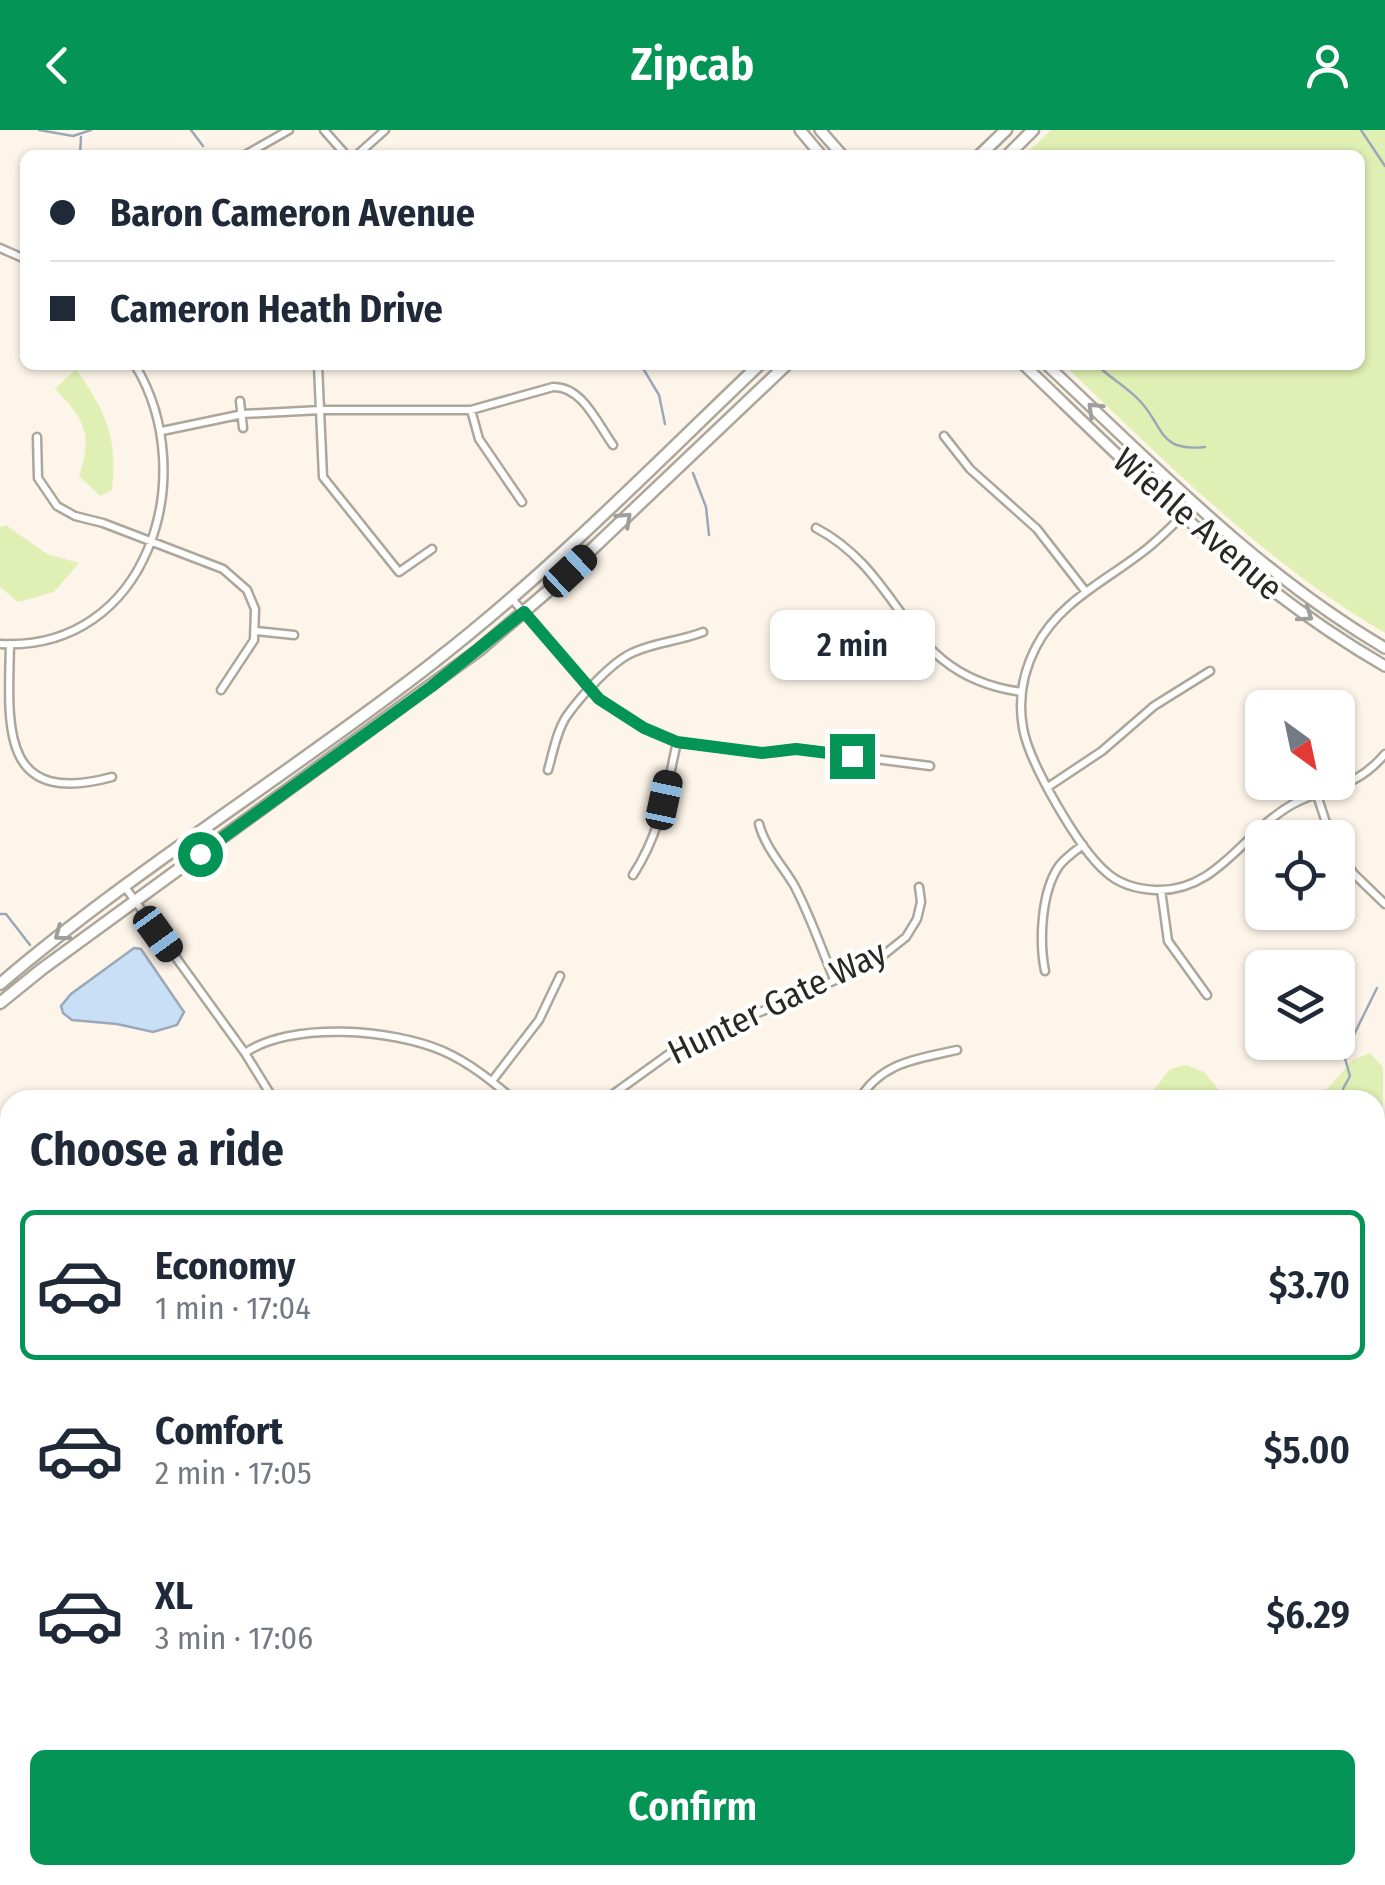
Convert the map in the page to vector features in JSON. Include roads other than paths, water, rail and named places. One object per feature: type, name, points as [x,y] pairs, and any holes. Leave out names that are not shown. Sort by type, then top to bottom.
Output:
[{"type":"main road","points":[[800,130],[818,150]]},
{"type":"main road","points":[[820,130],[838,150]]},
{"type":"main road","points":[[985,150],[1006,130]]},
{"type":"main road","points":[[1013,150],[1033,130]]},
{"type":"main road","points":[[0,984],[124,887],[430,666],[512,598],[754,370]]},
{"type":"main road","points":[[0,1004],[432,686],[524,612],[781,370]]},
{"type":"main road","name":"Wiehle Avenue","points":[[1029,370],[1182,516],[1285,600],[1385,666]]},
{"type":"main road","name":"Wiehle Avenue","points":[[1053,370],[1193,505],[1274,573],[1385,648]]},
{"type":"street","points":[[254,150],[289,130]]},
{"type":"street","points":[[324,130],[342,150]]},
{"type":"street","points":[[363,150],[385,130]]},
{"type":"street","points":[[0,644],[59,636],[104,610],[127,587],[152,541],[164,492],[162,431],[138,370]]},
{"type":"street","points":[[318,370],[324,477],[399,572],[432,549]]},
{"type":"street","points":[[162,431],[243,414],[471,410],[566,386],[576,392],[613,445]]},
{"type":"street","points":[[240,401],[244,428]]},
{"type":"street","points":[[471,410],[479,439],[522,502]]},
{"type":"street","points":[[944,436],[970,469],[1036,529],[1086,592]]},
{"type":"street","points":[[37,437],[38,478],[57,506],[223,569],[240,581],[252,599],[256,630],[250,649],[221,690]]},
{"type":"street","points":[[1193,505],[1149,547],[1086,592],[1042,636],[1028,664],[1022,692],[1024,733],[1035,764],[1083,845],[1114,878],[1136,888],[1186,886],[1207,877],[1290,805],[1304,800]]},
{"type":"street","points":[[816,528],[849,550],[943,662],[984,685],[1022,692]]},
{"type":"street","points":[[512,598],[590,690],[613,710],[677,742],[762,753],[796,749],[930,766]]},
{"type":"street","points":[[256,630],[294,636]]},
{"type":"street","points":[[548,770],[566,718],[610,668],[628,654],[703,632]]},
{"type":"street","points":[[10,644],[10,735],[23,765],[40,779],[61,785],[112,776]]},
{"type":"street","points":[[1048,787],[1102,751],[1154,706],[1210,671]]},
{"type":"street","points":[[633,875],[658,829],[677,742]]},
{"type":"street","points":[[1355,780],[1385,754]]},
{"type":"street","points":[[760,824],[762,836],[801,900],[834,979]]},
{"type":"street","points":[[1044,971],[1042,946],[1048,893],[1062,862],[1083,845]]},
{"type":"street","points":[[1355,875],[1385,904]]},
{"type":"street","points":[[124,887],[268,1090]]},
{"type":"street","name":"Hunter Gate Way","points":[[619,1090],[680,1046],[871,965],[906,937],[918,920],[922,902],[919,887]]},
{"type":"street","points":[[1160,890],[1168,940],[1207,996]]},
{"type":"street","points":[[492,1081],[539,1020],[560,976]]},
{"type":"street","points":[[245,1053],[268,1039],[294,1033],[384,1035],[443,1051],[502,1090]]},
{"type":"street","points":[[866,1090],[893,1066],[957,1050]]},
{"type":"water","points":[[134,948],[141,949],[184,1012],[177,1025],[153,1032],[72,1020],[63,1013],[61,1006],[71,994]]},
{"type":"waterway","points":[[39,130],[73,136],[91,130]]},
{"type":"waterway","points":[[191,130],[203,146]]},
{"type":"waterway","points":[[1361,130],[1385,166]]},
{"type":"waterway","points":[[80,150],[81,137]]},
{"type":"waterway","points":[[644,370],[659,395],[665,424]]},
{"type":"waterway","points":[[1103,370],[1140,401],[1170,442],[1190,448],[1205,447]]},
{"type":"waterway","points":[[693,473],[706,507],[709,535]]},
{"type":"waterway","points":[[0,914],[6,914],[30,945]]},
{"type":"waterway","points":[[1343,1090],[1350,1076],[1344,1055],[1377,988]]}]
